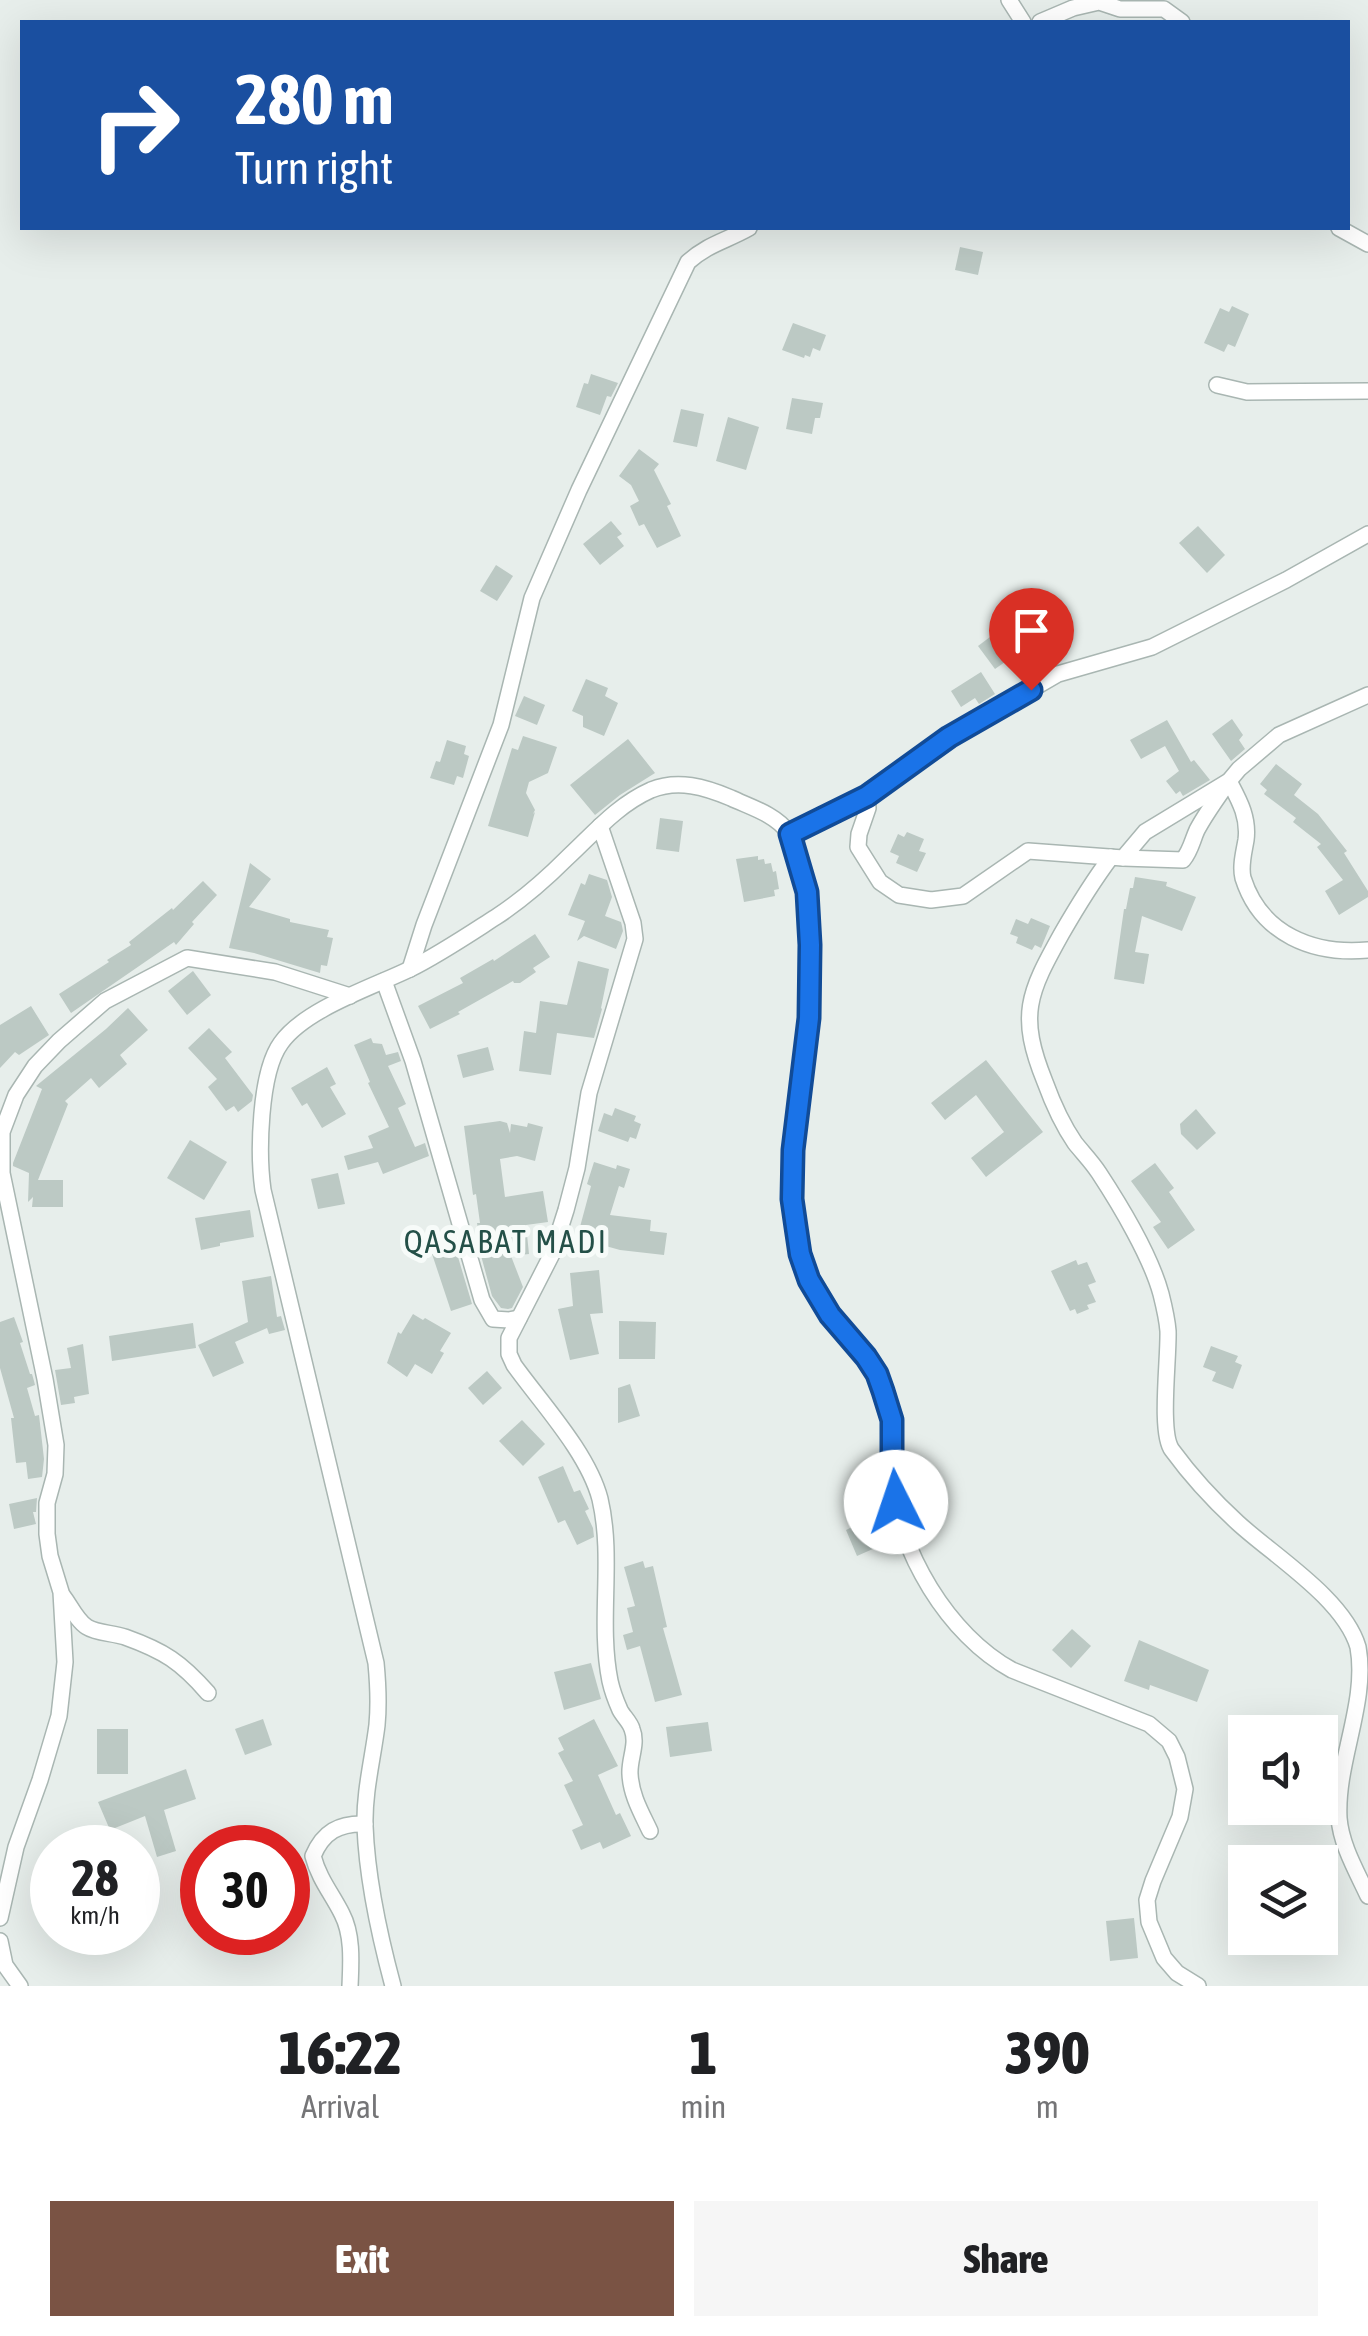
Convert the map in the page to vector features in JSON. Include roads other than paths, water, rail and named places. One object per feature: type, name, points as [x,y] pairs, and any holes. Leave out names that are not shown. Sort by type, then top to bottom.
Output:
[{"type":"street","points":[[1045,20],[1098,2],[1120,9],[1164,9],[1179,20]]},
{"type":"street","points":[[410,969],[501,725],[532,598],[579,490],[688,262],[705,247],[745,230]]},
{"type":"street","points":[[1343,230],[1368,244]]},
{"type":"street","points":[[1217,385],[1248,392],[1368,392]]},
{"type":"street","points":[[790,834],[867,796],[949,737],[1058,674],[1152,647],[1368,534]]},
{"type":"street","points":[[867,796],[868,808],[858,847],[880,882],[899,895],[931,900],[963,896],[1028,851],[1183,860],[1210,809],[1239,769],[1279,735],[1368,696]]},
{"type":"street","points":[[1229,781],[1145,832],[1117,857],[1074,911],[1034,985],[1030,1035],[1054,1107],[1110,1190],[1155,1274],[1168,1326],[1165,1433],[1170,1448],[1236,1522],[1334,1607],[1350,1627],[1358,1646],[1363,1672],[1339,1822],[1368,1896]]},
{"type":"street","points":[[1229,781],[1246,818],[1242,875],[1264,916],[1299,942],[1368,950]]},
{"type":"street","points":[[393,1986],[373,1900],[365,1824],[377,1724],[376,1664],[279,1262],[260,1166],[266,1085],[275,1053],[291,1031],[350,996],[410,969],[516,903],[630,800],[669,784],[680,784],[708,790],[755,809],[777,820],[790,834],[807,892],[810,945],[809,1018],[793,1150],[792,1199],[800,1254],[809,1280],[830,1315],[877,1374],[892,1420],[892,1479],[903,1529],[937,1598],[963,1632],[995,1660],[1149,1724],[1168,1741],[1186,1789],[1180,1818],[1147,1900],[1149,1922],[1164,1958],[1177,1974],[1198,1986]]},
{"type":"street","points":[[600,826],[635,939],[588,1093],[577,1168],[552,1254],[508,1338],[514,1365],[577,1450],[599,1496],[606,1535],[605,1610],[610,1681],[618,1707],[632,1728],[632,1793],[650,1831]]},
{"type":"street","points":[[0,1918],[16,1847],[59,1716],[65,1662],[61,1592],[47,1534],[47,1503],[55,1474],[56,1445],[46,1379],[2,1173],[2,1132],[16,1094],[34,1066],[105,1000],[187,958],[275,972],[350,996]]},
{"type":"street","points":[[384,981],[422,1090],[482,1300],[493,1318],[519,1318]]},
{"type":"street","points":[[61,1592],[88,1628],[126,1638],[176,1661],[208,1694]]},
{"type":"street","points":[[350,1986],[347,1926],[318,1874],[314,1856],[324,1837],[338,1827],[365,1824]]},
{"type":"street","points":[[0,1941],[5,1966],[20,1986]]},
{"type":"district","name":"QASABAT MADI","points":[[506,1241]]}]
